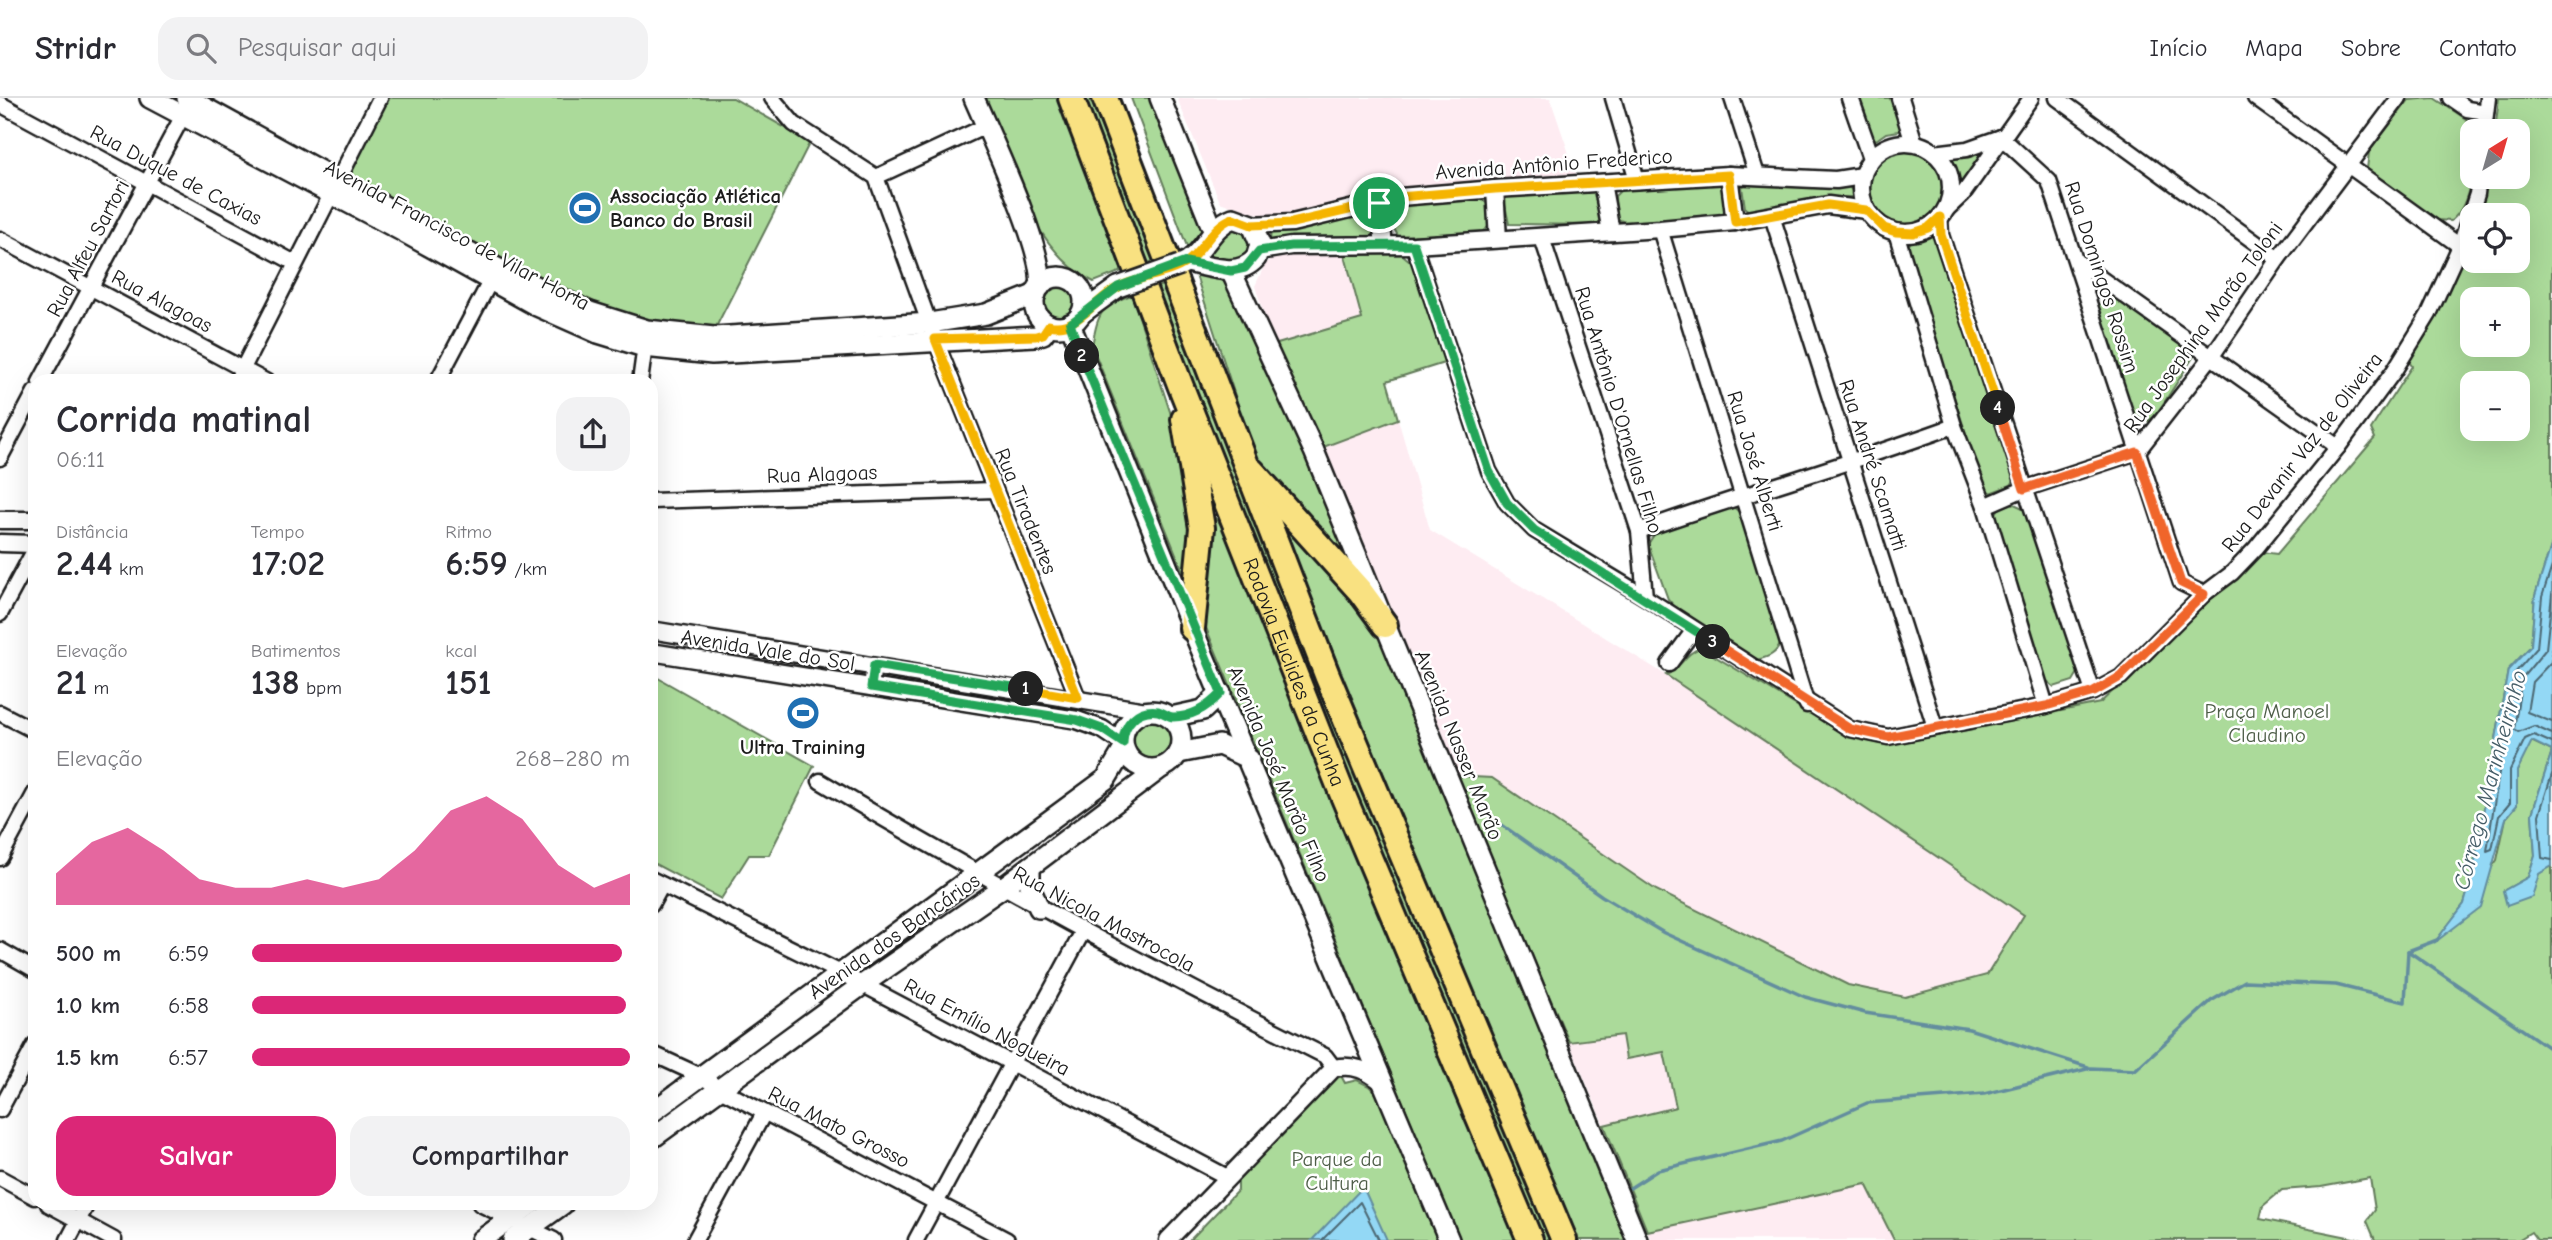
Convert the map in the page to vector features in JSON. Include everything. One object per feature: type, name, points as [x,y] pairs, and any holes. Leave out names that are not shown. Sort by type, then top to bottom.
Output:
[{"type":"highway","name":"Rodovia Euclides da Cunha","points":[[1072,98],[1181,387],[1342,793],[1530,1240]]},
{"type":"highway","name":"Rodovia Euclides da Cunha","points":[[1105,98],[1242,461],[1327,675],[1564,1240]]},
{"type":"highway","points":[[1181,387],[1187,448],[1200,501],[1202,528],[1192,628]]},
{"type":"highway","points":[[1242,461],[1360,591],[1385,625]]},
{"type":"main road","name":"Avenida Francisco de Vilar Horta","points":[[150,98],[189,103],[334,187],[494,274],[590,312],[646,338],[714,337],[786,341],[932,331],[1036,336],[1043,334],[1049,325]]},
{"type":"main road","points":[[974,98],[1030,238],[1038,265],[1037,312],[1049,325],[1076,319],[1116,288],[1183,264],[1206,243],[1213,230],[1160,98]]},
{"type":"main road","name":"Avenida Antônio Frederico","points":[[1213,230],[1233,218],[1252,225]]},
{"type":"main road","points":[[1183,264],[1231,271],[1251,264],[1259,251],[1259,237],[1252,225]]},
{"type":"main road","name":"Avenida Nasser Marão","points":[[1231,271],[1314,451],[1637,1240]]},
{"type":"main road","points":[[1038,290],[1051,279],[1116,288]]},
{"type":"main road","points":[[1071,280],[1082,291],[1076,319]]},
{"type":"main road","name":"Avenida Francisco de Vilar Horta","points":[[932,331],[986,314],[1038,290]]},
{"type":"main road","name":"Avenida José Marão Filho","points":[[1076,319],[1192,628],[1449,1240]]},
{"type":"main road","points":[[1221,693],[1203,710],[1171,717],[1155,711],[1146,711],[1131,719],[1126,726],[1123,746],[1135,764],[1143,768],[1161,768],[1179,753],[1219,745],[1249,759]]},
{"type":"main road","points":[[1171,717],[1181,738],[1179,753]]},
{"type":"main road","name":"Avenida dos Bancários","points":[[658,1109],[841,973],[978,876],[1106,779],[1123,746]]},
{"type":"main road","name":"Avenida dos Bancários","points":[[658,1134],[862,985],[1002,888],[1161,768]]},
{"type":"main road","points":[[1030,867],[1030,888],[1038,908]]},
{"type":"main road","points":[[481,1240],[523,1210]]},
{"type":"main road","points":[[521,1235],[556,1210]]},
{"type":"street","points":[[240,374],[380,98]]},
{"type":"street","points":[[772,98],[794,124],[876,177],[986,125]]},
{"type":"street","points":[[1613,98],[1637,180]]},
{"type":"street","points":[[1732,98],[1757,175]]},
{"type":"street","points":[[1850,98],[1871,158]]},
{"type":"street","points":[[1900,98],[1914,143]]},
{"type":"street","points":[[2031,98],[1963,194],[1942,214],[1920,230],[1896,232],[1884,228],[1866,210],[1862,199],[1862,176],[1871,158],[1891,145],[1914,143],[1934,153],[1945,165],[1950,180],[1950,196],[1942,214],[1941,235],[2094,692]]},
{"type":"street","points":[[2057,98],[2278,259]]},
{"type":"street","points":[[2255,98],[2460,246]]},
{"type":"street","name":"Rua Josephina Marão Toloni","points":[[1985,506],[2024,489],[2137,452],[2212,356],[2278,259],[2399,98]]},
{"type":"street","points":[[2451,98],[2467,108],[2487,105]]},
{"type":"street","name":"Rua Alfeu Sartori","points":[[44,374],[189,103]]},
{"type":"street","name":"Rua Duque de Caxias","points":[[0,104],[295,263]]},
{"type":"street","points":[[1934,153],[1967,149],[2001,137]]},
{"type":"street","name":"Rua Domingos Rossim","points":[[2001,137],[2049,181],[2079,263],[2137,452],[2181,583],[2204,594]]},
{"type":"street","points":[[1729,175],[1735,222]]},
{"type":"street","name":"Avenida Antônio Frederico","points":[[1252,225],[1292,223],[1399,197],[1495,189],[1729,175],[1836,180],[1862,176]]},
{"type":"street","name":"Rua Tiradentes","points":[[876,177],[932,331],[1078,698]]},
{"type":"street","points":[[1602,183],[1611,232]]},
{"type":"street","points":[[1495,189],[1498,239]]},
{"type":"street","points":[[1379,203],[1384,244]]},
{"type":"street","points":[[1259,251],[1291,246],[1414,245],[1660,229],[1735,222],[1828,205],[1866,210]]},
{"type":"street","name":"Rua André Scamatti","points":[[1772,216],[1934,727]]},
{"type":"street","name":"Rua José Alberti","points":[[1660,229],[1807,705]]},
{"type":"street","points":[[1896,232],[1954,426],[1985,506],[2046,706]]},
{"type":"street","name":"Rua Antônio D'Ornellas Filho","points":[[1542,238],[1639,531],[1645,597]]},
{"type":"street","name":"Rua Alagoas","points":[[0,239],[90,287],[237,374]]},
{"type":"street","name":"Rua Devanir Vaz de Oliveira","points":[[1414,245],[1489,471],[1507,503],[1534,530],[1645,597],[1807,705],[1850,729],[1888,737],[2046,706],[2094,692],[2120,677],[2204,594],[2232,573],[2256,548],[2338,447],[2394,371],[2429,314],[2460,246]]},
{"type":"street","points":[[2079,263],[2338,447]]},
{"type":"street","points":[[441,374],[494,274]]},
{"type":"street","points":[[641,374],[646,338]]},
{"type":"street","points":[[0,458],[28,405]]},
{"type":"street","points":[[1639,531],[1743,494],[1850,464],[1954,426]]},
{"type":"street","name":"Rua Alagoas","points":[[658,501],[994,490]]},
{"type":"street","points":[[0,520],[28,520]]},
{"type":"street","points":[[0,543],[28,544]]},
{"type":"street","points":[[0,614],[28,562]]},
{"type":"street","name":"Avenida Vale do Sol","points":[[658,630],[1146,711]]},
{"type":"street","points":[[1669,664],[1695,630]]},
{"type":"street","name":"Avenida Vale do Sol","points":[[658,653],[1077,720],[1102,729],[1123,746]]},
{"type":"street","points":[[871,687],[874,665]]},
{"type":"street","points":[[952,700],[956,678]]},
{"type":"street","points":[[1077,720],[1078,698]]},
{"type":"street","points":[[0,713],[28,727]]},
{"type":"street","name":"Rua Nicola Mastrocola","points":[[820,781],[978,876],[1082,933],[1325,1056],[1334,1069]]},
{"type":"street","points":[[0,858],[28,806]]},
{"type":"street","name":"Rua Emílio Nogueira","points":[[658,883],[841,973],[1227,1177]]},
{"type":"street","points":[[916,1240],[1082,933]]},
{"type":"street","points":[[0,950],[28,966]]},
{"type":"street","name":"Rua Mato Grosso","points":[[658,1057],[701,1076],[764,1113],[1007,1240]]},
{"type":"street","points":[[0,1110],[28,1058]]},
{"type":"street","points":[[1168,1240],[1334,1069],[1350,1066],[1367,1070],[1383,1083]]},
{"type":"street","points":[[695,1240],[764,1113]]},
{"type":"street","points":[[0,1178],[28,1193]]},
{"type":"street","points":[[59,1210],[114,1240]]},
{"type":"street","points":[[68,1240],[84,1210]]},
{"type":"street","points":[[494,1210],[510,1220],[521,1235],[554,1240]]},
{"type":"shaded area","points":[[1177,98],[1550,98],[1576,174],[1396,190],[1376,197],[1281,217],[1247,212],[1220,202]]},
{"type":"shaded area","points":[[1344,252],[1362,319],[1274,345],[1255,286],[1265,264],[1277,255]]},
{"type":"shaded area","points":[[1398,419],[1430,530],[1658,670],[2024,915],[1987,975],[1905,997],[1848,985],[1656,890],[1492,778],[1455,776],[1318,449]]},
{"type":"shaded area","points":[[1622,1035],[1664,1051],[1676,1107],[1604,1125],[1569,1042]]},
{"type":"shaded area","points":[[1866,1184],[1894,1240],[1651,1240],[1647,1231]]},
{"type":"green space","name":"Associação Atlética Banco do Brasil","points":[[388,98],[733,98],[810,142],[714,331],[648,324],[591,307],[343,181]]},
{"type":"green space","points":[[981,98],[1060,98],[1122,271],[1094,282],[1073,268],[1054,249],[1024,201]]},
{"type":"green space","points":[[1078,98],[1100,98],[1159,259],[1143,265]]},
{"type":"green space","points":[[1131,98],[1155,98],[1205,235],[1188,249]]},
{"type":"green space","points":[[1858,98],[1895,98],[1902,126],[1899,131],[1886,133],[1876,140],[1870,134]]},
{"type":"green space","points":[[2434,98],[2466,119],[2460,119],[2460,189],[2469,189],[2464,203],[2460,203],[2459,213],[2451,221],[2437,220],[2367,169],[2369,152],[2409,100]]},
{"type":"green space","name":"Praça Manoel Claudino","points":[[2499,98],[2552,98],[2552,543],[2535,596],[2531,646],[2508,670],[2472,877],[2464,904],[2436,941],[2437,941],[2497,860],[2506,818],[2517,805],[2517,771],[2531,741],[2552,751],[2532,814],[2535,855],[2528,877],[2503,891],[2552,866],[2552,1240],[2537,1240],[2531,1232],[2518,1240],[2375,1240],[2367,1221],[2375,1210],[2370,1178],[2321,1187],[2282,1190],[2263,1206],[2260,1219],[2363,1240],[1894,1240],[1866,1184],[1647,1231],[1604,1125],[1676,1107],[1664,1052],[1626,1059],[1622,1035],[1569,1042],[1455,776],[1492,778],[1656,890],[1848,985],[1905,997],[1987,975],[2024,915],[1666,675],[1676,669],[1691,653],[1701,648],[1847,736],[1886,745],[2100,703],[2261,552],[2277,554],[2375,438],[2371,429],[2412,366],[2407,359],[2434,317],[2460,259],[2460,273],[2530,273],[2530,203],[2481,203],[2485,189],[2530,189],[2530,119],[2496,119]]},
{"type":"green space","points":[[1905,148],[1920,151],[1932,160],[1941,172],[1944,187],[1941,202],[1932,214],[1920,223],[1905,226],[1890,223],[1878,214],[1869,202],[1866,187],[1869,172],[1878,160],[1890,151]]},
{"type":"green space","points":[[1986,151],[1964,183],[1960,182],[1951,160],[1953,155]]},
{"type":"green space","points":[[1718,181],[1725,187],[1728,207],[1720,216],[1628,224],[1616,218],[1615,196],[1626,185]]},
{"type":"green space","points":[[1749,182],[1848,185],[1852,197],[1831,197],[1753,214],[1745,208],[1742,187]]},
{"type":"green space","points":[[1594,189],[1600,194],[1601,220],[1597,225],[1509,224],[1504,200],[1511,193]]},
{"type":"green space","points":[[1476,196],[1488,204],[1489,225],[1483,233],[1398,236],[1390,221],[1393,207],[1405,201]]},
{"type":"green space","points":[[1367,211],[1375,217],[1377,232],[1370,239],[1276,243],[1270,240],[1271,231]]},
{"type":"green space","points":[[1233,226],[1253,235],[1249,261],[1194,259]]},
{"type":"green space","points":[[1932,235],[1938,239],[2015,479],[2011,485],[1990,493],[1983,486],[1906,249],[1911,242]]},
{"type":"green space","points":[[1397,250],[1417,267],[1447,362],[1387,381],[1398,419],[1318,449],[1274,345],[1362,319],[1344,252]]},
{"type":"green space","points":[[1195,272],[1215,272],[1234,293],[1274,378],[1348,556],[1343,559],[1257,464]]},
{"type":"green space","points":[[1060,280],[1075,287],[1082,302],[1075,317],[1060,324],[1045,317],[1038,302],[1045,287]]},
{"type":"green space","points":[[1168,283],[1558,1240],[1538,1240],[1374,854],[1151,289]]},
{"type":"green space","points":[[2107,294],[2114,294],[2191,349],[2194,356],[2156,415],[2148,421],[2132,413],[2097,308]]},
{"type":"green space","points":[[1132,295],[1190,473],[1191,591],[1092,346],[1102,312],[1113,303]]},
{"type":"green space","points":[[2012,503],[2025,509],[2079,671],[2073,681],[2054,687],[2045,679],[1994,517],[1999,508]]},
{"type":"green space","points":[[1732,506],[1743,515],[1782,641],[1772,654],[1756,660],[1675,607],[1668,599],[1648,544],[1656,532]]},
{"type":"green space","points":[[1275,512],[1366,604],[1632,1240],[1576,1240]]},
{"type":"green space","points":[[1210,516],[1217,519],[1224,530],[1522,1240],[1460,1240],[1199,611]]},
{"type":"green space","points":[[658,678],[814,766],[769,855],[749,855],[721,899],[658,866]]},
{"type":"green space","points":[[1152,715],[1170,722],[1177,740],[1170,758],[1152,765],[1134,758],[1127,740],[1134,722]]},
{"type":"green space","name":"Parque da Cultura","points":[[1340,1074],[1345,1083],[1357,1080],[1369,1086],[1381,1099],[1442,1240],[1190,1240],[1238,1190],[1238,1175]]},
{"type":"water","points":[[2552,543],[2552,751],[2532,741],[2517,771],[2517,805],[2506,818],[2481,907],[2434,943],[2464,904],[2472,877],[2508,670],[2531,646],[2535,596]]},
{"type":"water","points":[[2552,751],[2552,866],[2539,874],[2532,897],[2507,906],[2503,891],[2528,877],[2535,855],[2532,814]]},
{"type":"water","points":[[1363,1187],[1387,1240],[1312,1240]]},
{"type":"waterway","points":[[1502,825],[1602,896],[1664,933],[1805,997],[1865,1013],[1969,1029],[2088,1067]]},
{"type":"waterway","name":"Córrego Marinheirinho","points":[[1630,1188],[1658,1170],[1782,1141],[1867,1103],[1984,1094],[2091,1068],[2135,1070],[2211,1001],[2245,981],[2336,985],[2405,1002],[2408,951],[2437,940]]},
{"type":"waterway","points":[[2408,951],[2552,1050]]},
{"type":"place","name":"Associação Atlética Banco do Brasil","points":[[585,208]]},
{"type":"place","name":"Ultra Training","points":[[803,713]]},
{"type":"route","points":[[1379,203],[1292,223],[1252,225],[1233,218],[1213,230],[1206,243],[1186,262],[1118,287],[1114,289],[1082,313],[1077,320],[1063,327],[1049,325],[1043,334],[1036,336],[935,339],[1078,698],[874,665],[871,687],[1077,720],[1102,729],[1123,743],[1126,726],[1138,714],[1155,711],[1171,717],[1203,710],[1212,703],[1221,693],[1192,628],[1070,324],[1077,320],[1082,313],[1114,289],[1186,262],[1231,271],[1251,264],[1259,251],[1291,246],[1414,245],[1489,471],[1507,503],[1534,530],[1645,597],[1807,705],[1850,729],[1888,737],[2046,706],[2094,692],[2120,677],[2204,594],[2181,583],[2137,452],[2024,489],[1941,235],[1940,217],[1928,228],[1913,233],[1884,228],[1866,210],[1845,206],[1828,205],[1735,222],[1729,175],[1495,189],[1399,197],[1379,203]]}]
